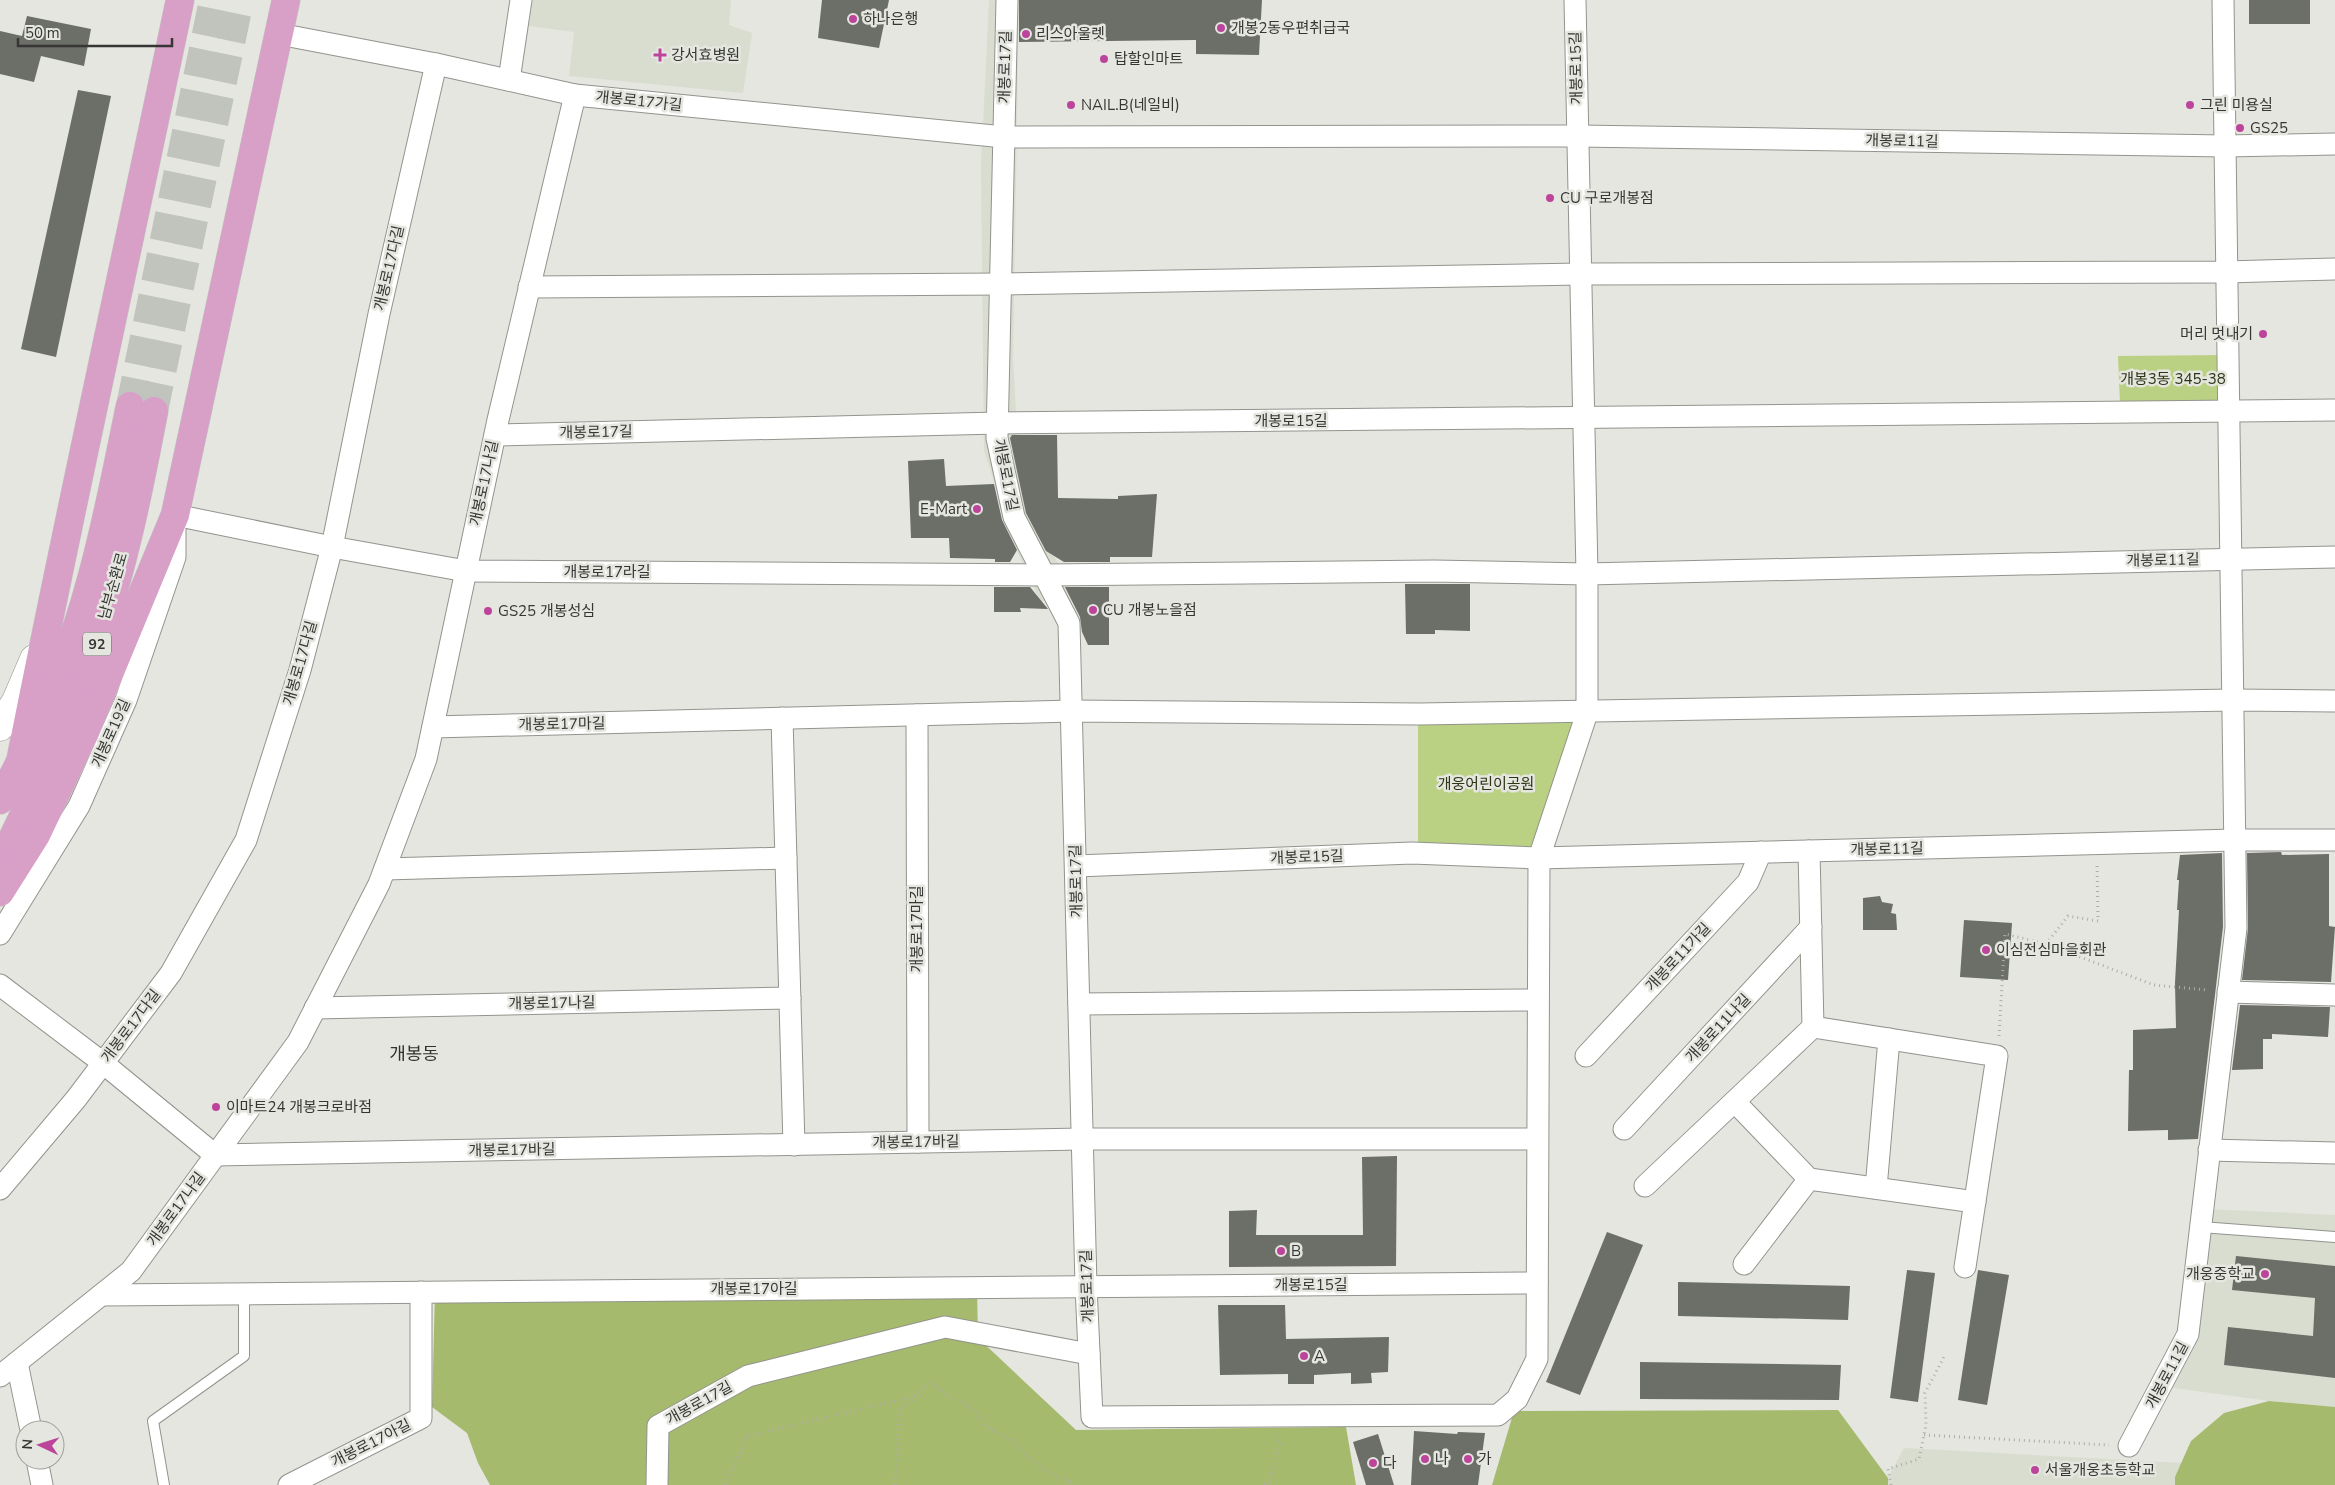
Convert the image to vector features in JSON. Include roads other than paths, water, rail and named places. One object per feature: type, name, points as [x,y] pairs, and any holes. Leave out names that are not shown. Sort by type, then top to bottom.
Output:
[{"type":"main road","points":[[0,727],[16,701],[32,666],[66,541],[180,0]]},
{"type":"main road","points":[[0,892],[36,835],[85,732],[175,514],[286,0]]},
{"type":"main road","name":"남부순환로","points":[[0,800],[20,763],[72,640],[142,409],[133,520],[96,645],[63,728],[0,864]]},
{"type":"main road","points":[[20,763],[54,588]]},
{"type":"street","points":[[510,80],[521,0]]},
{"type":"street","name":"개봉로17길","points":[[1007,0],[998,438],[1014,517],[1070,623],[1086,1286],[1092,1417],[1498,1415],[1517,1399]]},
{"type":"street","name":"개봉로15길","points":[[1517,1399],[1537,1359],[1539,858],[1586,712],[1587,574],[1575,0]]},
{"type":"street","name":"개봉로11길","points":[[2129,1446],[2188,1334],[2236,928],[2226,272],[2226,146],[2222,0]]},
{"type":"street","name":"개봉로17가길","points":[[280,34],[436,64],[575,95],[1004,138]]},
{"type":"street","name":"개봉로17다길","points":[[0,1190],[76,1099],[171,973],[246,840],[300,670],[332,547],[379,314],[436,64]]},
{"type":"street","name":"개봉로17나길","points":[[0,1376],[131,1272],[298,1042],[379,884],[426,759],[495,435],[575,95]]},
{"type":"street","points":[[1004,138],[1578,136]]},
{"type":"street","name":"개봉로11길","points":[[1578,136],[2226,146],[2335,144]]},
{"type":"street","points":[[529,286],[1001,284],[1580,274],[2226,272],[2335,269]]},
{"type":"street","points":[[1584,418],[2335,410]]},
{"type":"street","name":"개봉로15길","points":[[998,423],[1584,418]]},
{"type":"street","name":"개봉로17길","points":[[495,435],[998,423]]},
{"type":"street","name":"개봉로17라길","points":[[175,514],[332,547],[466,571],[1044,575]]},
{"type":"street","name":"개봉로19길","points":[[0,934],[78,806],[126,700],[175,557],[175,514]]},
{"type":"street","name":"개봉로11길","points":[[1587,574],[2335,557]]},
{"type":"street","points":[[1044,575],[1434,572],[1587,574]]},
{"type":"street","points":[[1072,712],[1419,714],[2232,700],[2335,701]]},
{"type":"street","name":"개봉로17마길","points":[[433,727],[1072,712]]},
{"type":"street","name":"개봉로17마길","points":[[917,715],[918,1142]]},
{"type":"street","points":[[782,718],[794,1144]]},
{"type":"street","name":"개봉로11길","points":[[1539,858],[2234,840],[2335,840]]},
{"type":"street","points":[[1645,1186],[1813,1028],[1809,851]]},
{"type":"street","name":"개봉로11가길","points":[[1586,1056],[1748,882],[1761,852]]},
{"type":"street","name":"개봉로15길","points":[[1076,866],[1412,853],[1539,858]]},
{"type":"street","points":[[385,869],[786,858]]},
{"type":"street","name":"개봉로11나길","points":[[1624,1129],[1811,927]]},
{"type":"street","points":[[0,985],[103,1063],[215,1155]]},
{"type":"street","points":[[2228,992],[2335,995]]},
{"type":"street","name":"개봉로17나길","points":[[315,1008],[790,998]]},
{"type":"street","points":[[1079,1004],[1537,1000]]},
{"type":"street","points":[[1813,1028],[1998,1056],[1965,1267]]},
{"type":"street","points":[[1876,1188],[1889,1039]]},
{"type":"street","points":[[1735,1102],[1809,1179],[1975,1202]]},
{"type":"street","points":[[1082,1139],[1537,1139]]},
{"type":"street","name":"개봉로17바길","points":[[215,1155],[1082,1139]]},
{"type":"street","points":[[2209,1150],[2335,1153]]},
{"type":"street","points":[[1744,1264],[1809,1179]]},
{"type":"street","name":"개봉로15길","points":[[1086,1286],[1537,1283]]},
{"type":"street","name":"개봉로17아길","points":[[102,1294],[1086,1286]]},
{"type":"street","name":"개봉로17아길","points":[[289,1485],[421,1418],[421,1292]]},
{"type":"street","name":"개봉로17길","points":[[657,1485],[658,1426],[748,1376],[945,1327],[1089,1354]]},
{"type":"street","points":[[17,1363],[29,1420]]},
{"type":"street","points":[[39,1470],[42,1485]]},
{"type":"lane","points":[[2201,1227],[2335,1237]]},
{"type":"lane","points":[[164,1485],[153,1421],[244,1356],[244,1293]]},
{"type":"tunnel","points":[[130,406],[213,0]]},
{"type":"tunnel","points":[[154,411],[240,0]]},
{"type":"place","name":"하나은행","points":[[853,19]]},
{"type":"place","name":"개봉2동우편취급국","points":[[1221,28]]},
{"type":"place","name":"리스아울렛","points":[[1026,34]]},
{"type":"place","name":"강서효병원","points":[[660,55]]},
{"type":"place","name":"탑할인마트","points":[[1104,59]]},
{"type":"place","name":"NAIL.B(네일비)","points":[[1071,105]]},
{"type":"place","name":"그린 미용실","points":[[2190,105]]},
{"type":"place","name":"GS25","points":[[2240,128]]},
{"type":"place","name":"CU 구로개봉점","points":[[1550,198]]},
{"type":"place","name":"머리 멋내기","points":[[2263,334]]},
{"type":"place","name":"E-Mart","points":[[977,509]]},
{"type":"place","name":"CU 개봉노을점","points":[[1093,610]]},
{"type":"place","name":"GS25 개봉성심","points":[[488,611]]},
{"type":"place","name":"이심전심마을회관","points":[[1986,950]]},
{"type":"place","name":"이마트24 개봉크로바점","points":[[216,1107]]},
{"type":"place","name":"B","points":[[1281,1251]]},
{"type":"place","name":"개웅중학교","points":[[2265,1274]]},
{"type":"place","name":"A","points":[[1304,1356]]},
{"type":"place","name":"나","points":[[1425,1459]]},
{"type":"place","name":"가","points":[[1468,1459]]},
{"type":"place","name":"다","points":[[1373,1463]]},
{"type":"place","name":"서울개웅초등학교","points":[[2035,1470]]},
{"type":"district","name":"개봉동","points":[[414,1054]]},
{"type":"park label","name":"개봉3동 345-38","points":[[2173,379]]},
{"type":"park label","name":"개웅어린이공원","points":[[1486,784]]}]
